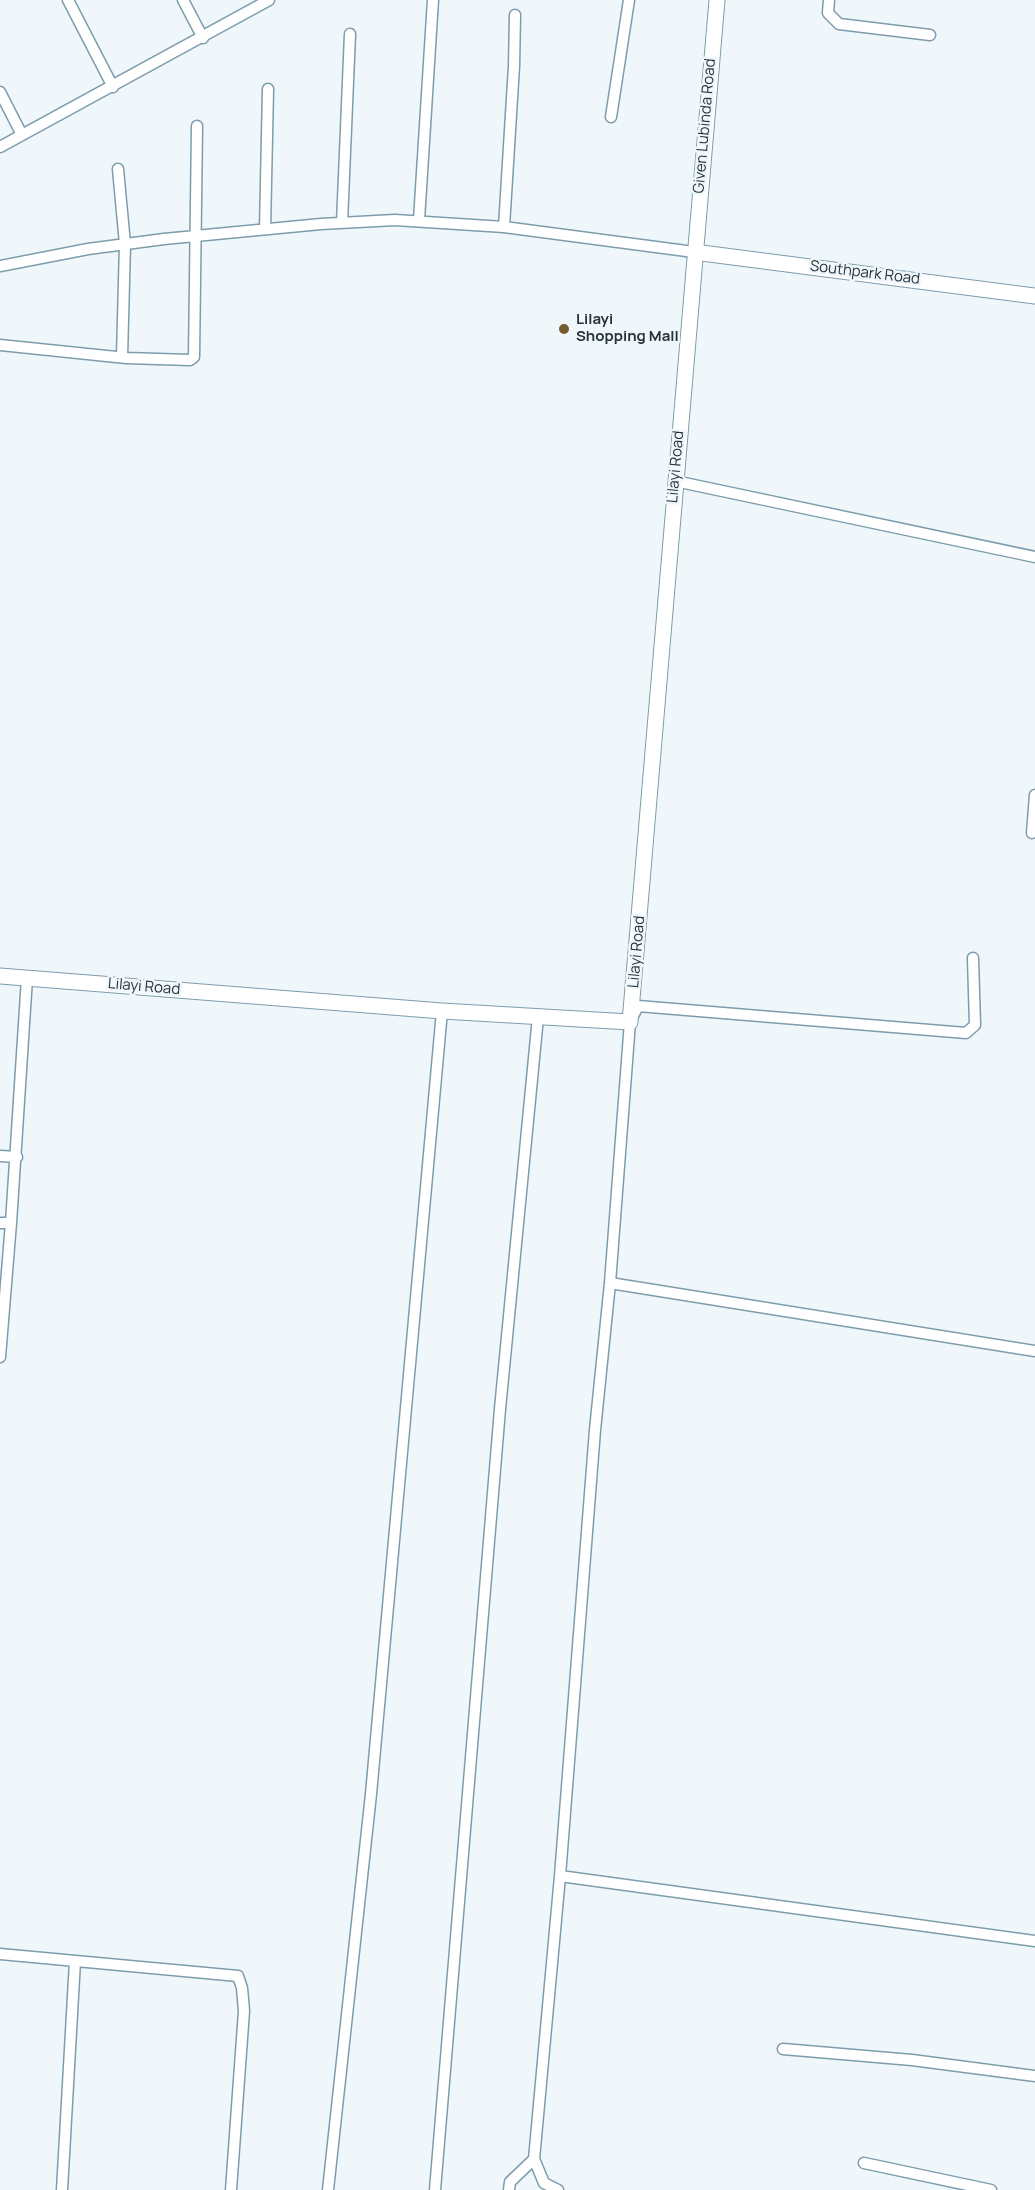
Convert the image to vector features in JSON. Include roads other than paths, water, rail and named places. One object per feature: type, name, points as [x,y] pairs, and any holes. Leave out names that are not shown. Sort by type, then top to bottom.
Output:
[{"type":"street","points":[[68,0],[112,87]]},
{"type":"street","points":[[183,0],[203,38]]},
{"type":"street","points":[[0,147],[269,0]]},
{"type":"street","points":[[419,220],[433,0]]},
{"type":"street","points":[[611,117],[629,0]]},
{"type":"street","name":"Given Lubinda Road","points":[[694,252],[717,0]]},
{"type":"street","points":[[829,0],[828,13],[839,24],[930,35]]},
{"type":"street","points":[[504,227],[515,15]]},
{"type":"street","points":[[342,223],[350,34]]},
{"type":"street","points":[[266,229],[268,89]]},
{"type":"street","points":[[0,92],[22,135]]},
{"type":"street","points":[[0,345],[122,357],[190,360],[194,357],[197,126]]},
{"type":"street","points":[[118,169],[125,244],[122,357]]},
{"type":"street","points":[[0,266],[125,244],[196,236],[342,223],[419,220],[504,227],[694,252]]},
{"type":"street","name":"Southpark Road","points":[[694,252],[1035,296]]},
{"type":"street","name":"Lilayi Road","points":[[0,976],[442,1011],[630,1022],[694,252]]},
{"type":"street","points":[[675,480],[1035,557]]},
{"type":"street","points":[[1032,833],[1035,795]]},
{"type":"street","points":[[558,2190],[544,2183],[534,2159],[560,1876],[630,1022],[638,1006],[966,1033],[975,1025],[973,958]]},
{"type":"street","points":[[0,1357],[5,1223],[16,1157],[27,978]]},
{"type":"street","points":[[328,2190],[373,1782],[442,1011]]},
{"type":"street","points":[[435,2190],[500,1409],[538,1017]]},
{"type":"street","points":[[0,1156],[16,1157]]},
{"type":"street","points":[[610,1283],[1035,1351]]},
{"type":"street","points":[[560,1876],[1035,1941]]},
{"type":"street","points":[[0,1954],[238,1976],[242,1988],[244,2011],[231,2190]]},
{"type":"street","points":[[62,2190],[75,1961]]},
{"type":"street","points":[[783,2049],[912,2060],[1035,2076]]},
{"type":"street","points":[[509,2190],[510,2182],[534,2159]]},
{"type":"street","points":[[864,2163],[991,2190]]},
{"type":"place","name":"Lilayi Shopping Mall","points":[[564,329]]}]
